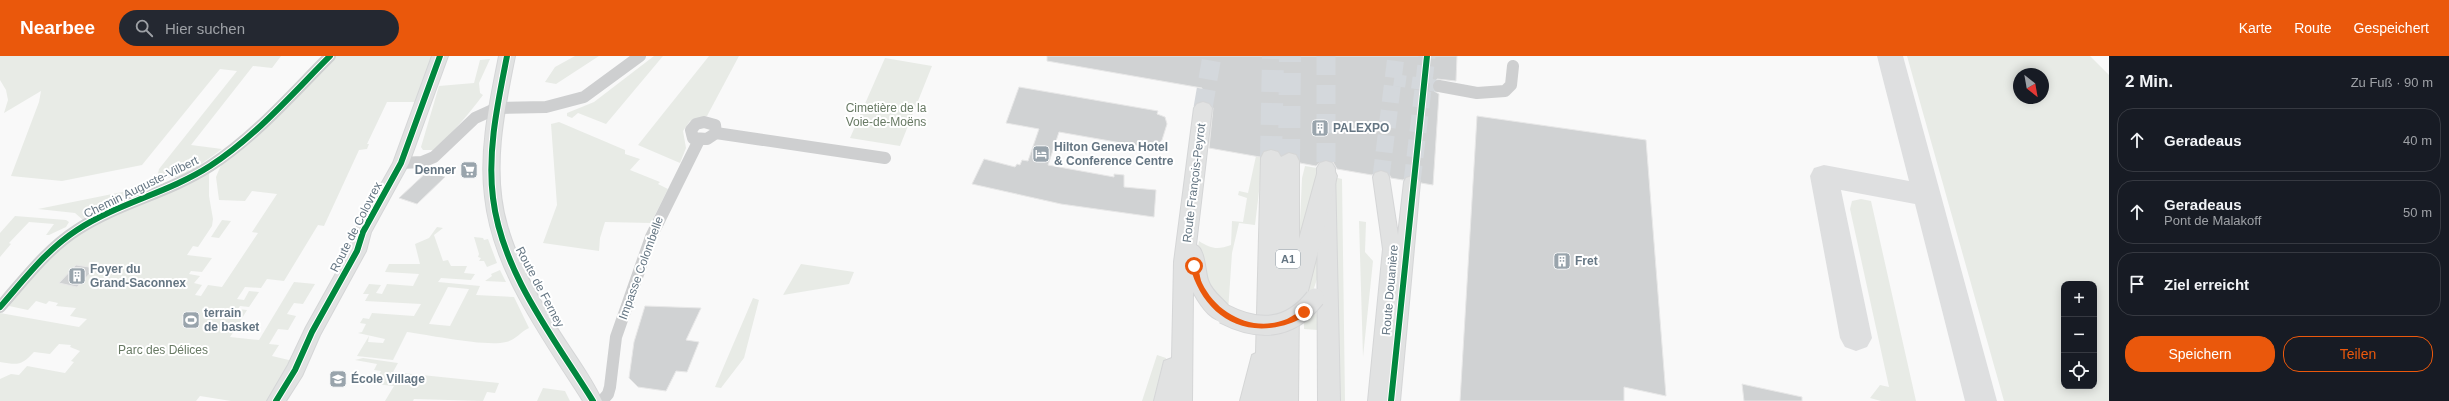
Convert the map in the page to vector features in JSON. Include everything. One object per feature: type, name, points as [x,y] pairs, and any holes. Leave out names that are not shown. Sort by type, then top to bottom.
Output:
[{"type":"highway","name":"A1","points":[[1269,401],[1267,329],[1280,160],[1287,358],[1286,401]]},
{"type":"highway","points":[[1287,358],[1299,282],[1326,172]]},
{"type":"highway","points":[[1252,401],[1267,329]]},
{"type":"main road","name":"Route François-Peyrot","points":[[1181,401],[1181,308],[1184,262],[1189,231],[1194,169],[1203,108]]},
{"type":"main road","points":[[1326,172],[1326,265],[1329,401]]},
{"type":"main road","points":[[1189,231],[1194,266],[1199,286],[1210,302],[1224,314],[1251,326],[1274,326],[1300,315],[1315,298],[1326,265]]},
{"type":"main road","points":[[1165,401],[1181,308]]},
{"type":"street","name":"Chemin Auguste-Vilbert","points":[[0,307],[62,241],[78,229],[120,208],[183,181],[222,158],[261,124],[330,56]]},
{"type":"street","name":"Route de Colovrex","points":[[276,401],[295,370],[312,332],[357,251],[363,232],[401,163],[440,56]]},
{"type":"street","name":"Route de Ferney","points":[[507,56],[497,108],[492,173],[493,198],[504,242],[532,299],[593,401]]},
{"type":"street","points":[[401,163],[422,162],[434,157],[475,118],[497,108],[546,107],[573,102],[594,90],[640,56]]},
{"type":"street","points":[[1439,86],[1487,94],[1503,93],[1509,89],[1512,83],[1513,66]]},
{"type":"street","points":[[716,133],[715,125],[709,122],[700,122],[693,127],[690,133],[693,138],[699,140],[708,139],[716,133],[885,158]]},
{"type":"street","name":"Impasse Colombelle","points":[[602,401],[608,394],[610,387],[616,337],[651,236],[699,140]]},
{"type":"street","points":[[1377,401],[1392,249],[1381,177]]},
{"type":"street","name":"Route Douanière","points":[[1391,401],[1412,182]]},
{"type":"green space","points":[[0,56],[281,56],[272,68],[253,66],[191,145],[222,149],[187,173],[181,176],[157,178],[159,169],[237,71],[220,69],[142,165],[62,181],[11,176],[39,102],[41,91],[4,113],[8,100],[6,90],[0,80]]},
{"type":"green space","name":"Parc des Délices","points":[[335,56],[433,56],[418,102],[387,102],[367,144],[369,144],[367,149],[359,150],[324,226],[318,225],[284,281],[267,279],[261,288],[245,287],[237,299],[244,300],[249,291],[259,292],[249,307],[240,306],[238,309],[247,310],[238,325],[228,324],[226,327],[236,328],[230,337],[259,340],[294,282],[315,284],[303,304],[294,303],[287,314],[296,316],[288,330],[278,329],[269,344],[279,345],[272,356],[293,361],[267,401],[231,401],[200,396],[196,401],[0,401],[0,379],[11,374],[19,375],[27,366],[65,373],[74,362],[71,361],[80,351],[70,347],[71,345],[59,344],[50,354],[34,352],[26,360],[19,363],[11,364],[0,362],[0,313],[79,327],[87,319],[70,316],[76,308],[56,306],[58,303],[49,301],[46,304],[36,301],[28,310],[9,306],[9,304],[39,270],[63,246],[104,219],[209,173],[209,196],[213,219],[212,226],[198,247],[193,246],[187,255],[212,258],[202,272],[191,271],[189,274],[200,276],[194,283],[202,285],[195,295],[201,296],[208,285],[222,287],[258,233],[252,232],[277,194],[252,191],[245,201],[219,200],[216,177],[221,165]]},
{"type":"green space","points":[[575,56],[599,56],[556,84],[545,82],[555,67]]},
{"type":"green space","points":[[654,56],[663,56],[606,124],[578,113],[572,118],[567,116],[567,113],[594,102]]},
{"type":"green space","points":[[709,56],[739,56],[707,116],[690,121],[683,131],[686,148],[680,163],[638,145]]},
{"type":"green space","points":[[1907,56],[2090,56],[2109,75],[2109,401],[2004,401]]},
{"type":"green space","name":"Cimetière de la Voie-de-Moëns","points":[[885,58],[932,66],[900,146],[850,138]]},
{"type":"green space","points":[[490,59],[479,83],[480,93],[483,95],[472,110],[433,150],[423,150],[421,147],[439,86],[474,83],[480,60]]},
{"type":"green space","points":[[559,122],[625,150],[625,154],[640,159],[630,170],[660,182],[658,184],[668,189],[651,223],[605,222],[600,238],[599,251],[543,243],[557,205],[551,124]]},
{"type":"green space","points":[[1256,156],[1263,158],[1255,225],[1239,223],[1232,253],[1228,312],[1213,300],[1197,253],[1199,241],[1207,246],[1215,248],[1222,248],[1231,245],[1232,221],[1243,222],[1247,198],[1238,195],[1239,191],[1248,193]]},
{"type":"green space","points":[[1305,166],[1317,168],[1316,185],[1298,268],[1302,178]]},
{"type":"green space","points":[[1334,177],[1342,179],[1345,401],[1335,401]]},
{"type":"green space","points":[[157,185],[132,195],[132,197],[83,220],[75,213],[38,209]]},
{"type":"green space","points":[[1861,199],[1871,201],[1916,401],[1881,401],[1870,398],[1880,385],[1889,387],[1850,209],[1852,201]]},
{"type":"green space","points":[[1322,203],[1317,279],[1312,294],[1301,293]]},
{"type":"green space","points":[[15,216],[66,220],[69,222],[66,227],[46,235],[54,224],[29,222],[9,243],[11,244],[0,257],[0,233]]},
{"type":"green space","points":[[222,220],[231,221],[219,238],[211,237]]},
{"type":"green space","points":[[1359,221],[1366,222],[1365,252],[1373,261],[1363,357]]},
{"type":"green space","points":[[437,227],[443,228],[434,235],[443,261],[448,260],[451,266],[467,266],[464,273],[475,274],[471,280],[441,278],[438,282],[480,286],[476,295],[514,297],[529,328],[509,341],[497,343],[472,342],[407,332],[393,360],[357,356],[369,336],[368,342],[383,343],[385,339],[358,333],[362,332],[366,324],[360,323],[363,318],[369,319],[372,313],[414,316],[421,304],[365,301],[369,294],[363,294],[369,284],[381,285],[376,293],[382,294],[387,284],[413,286],[419,274],[385,272],[389,264],[420,264],[415,244],[429,238]],"holes":[[[448,287],[469,289],[450,326],[429,324]]]},
{"type":"green space","points":[[474,237],[483,238],[484,240],[488,239],[497,263],[487,267],[484,261],[479,261],[481,258],[478,257],[479,254]]},
{"type":"green space","points":[[801,264],[854,272],[849,284],[783,295]]},
{"type":"green space","points":[[500,270],[506,282],[485,281],[492,276],[491,274]]},
{"type":"green space","points":[[753,298],[759,300],[744,358],[721,388],[715,387]]},
{"type":"green space","points":[[1318,306],[1318,330],[1304,329],[1304,320]]},
{"type":"green space","points":[[1157,355],[1166,358],[1164,386],[1161,401],[1142,401]]},
{"type":"green space","points":[[363,358],[398,363],[393,372],[499,383],[495,393],[487,392],[483,401],[414,399],[413,401],[385,401],[394,386],[375,384],[381,371],[374,370],[377,364],[355,360]]},
{"type":"green space","points":[[543,388],[565,391],[570,401],[537,401]]},
{"type":"building","name":"PALEXPO","points":[[1047,56],[1457,56],[1456,81],[1437,79],[1432,84],[1434,91],[1439,94],[1433,185],[1421,183],[1419,177],[1412,175],[1403,180],[1391,178],[1388,172],[1381,170],[1372,175],[1337,169],[1333,162],[1326,160],[1320,162],[1316,166],[1300,163],[1296,154],[1288,152],[1282,155],[1278,151],[1271,149],[1264,151],[1260,157],[1209,148],[1213,108],[1209,103],[1203,101],[1202,88],[1047,61]]},
{"type":"building","name":"Hilton Geneva Hotel & Conference Centre","points":[[1019,87],[1158,111],[1157,114],[1165,117],[1167,124],[1162,140],[1158,144],[1150,144],[1150,148],[1059,132],[1048,165],[1114,177],[1114,174],[1124,175],[1124,187],[1156,190],[1154,217],[1061,204],[972,184],[984,159],[1015,167],[1017,164],[1020,165],[1022,160],[1028,161],[1039,129],[1006,123]]},
{"type":"building","name":"Fret","points":[[1477,116],[1646,140],[1666,396],[1624,387],[1624,401],[1460,401]]},
{"type":"building","points":[[429,170],[445,177],[417,204],[399,198]]},
{"type":"building","name":"Foyer du Grand-Saconnex","points":[[76,265],[95,268],[77,287],[59,283]]},
{"type":"building","points":[[645,306],[701,308],[686,340],[699,342],[687,372],[676,371],[666,391],[638,387],[629,378],[634,342]]},
{"type":"building","points":[[1742,384],[1802,397],[1802,401],[1744,401]]},
{"type":"taxiway","points":[[1890,56],[1981,401]]},
{"type":"taxiway","points":[[1856,338],[1824,176],[1926,195]]},
{"type":"tunnel","points":[[1203,108],[1212,56]]},
{"type":"tunnel","points":[[1271,158],[1273,56]]},
{"type":"tunnel","points":[[1289,161],[1290,56]]},
{"type":"tunnel","points":[[1326,56],[1326,168]]},
{"type":"tunnel","points":[[1381,177],[1396,56]]},
{"type":"tunnel","points":[[1412,182],[1427,56]]},
{"type":"tunnel","points":[[1394,80],[1439,86]]},
{"type":"cycle path","points":[[0,307],[36,266],[56,246],[77,230],[110,212],[162,191],[195,175],[243,141],[330,56]]},
{"type":"cycle path","points":[[276,401],[295,370],[312,332],[357,251],[363,232],[401,163],[440,56]]},
{"type":"cycle path","points":[[507,56],[497,108],[492,163],[493,198],[498,224],[518,277],[532,303],[593,401]]},
{"type":"cycle path","points":[[1391,401],[1427,56]]},
{"type":"place","name":"PALEXPO","points":[[1320,128]]},
{"type":"place","name":"Hilton Geneva Hotel & Conference Centre","points":[[1041,154]]},
{"type":"place","name":"Denner","points":[[469,170]]},
{"type":"place","name":"Fret","points":[[1562,261]]},
{"type":"place","name":"Foyer du Grand-Saconnex","points":[[77,276]]},
{"type":"place","name":"terrain de basket","points":[[191,320]]},
{"type":"place","name":"École Village","points":[[338,379]]},
{"type":"route","points":[[1194,266],[1197,281],[1206,297],[1214,307],[1232,319],[1251,326],[1268,326],[1289,321],[1304,312]]}]
